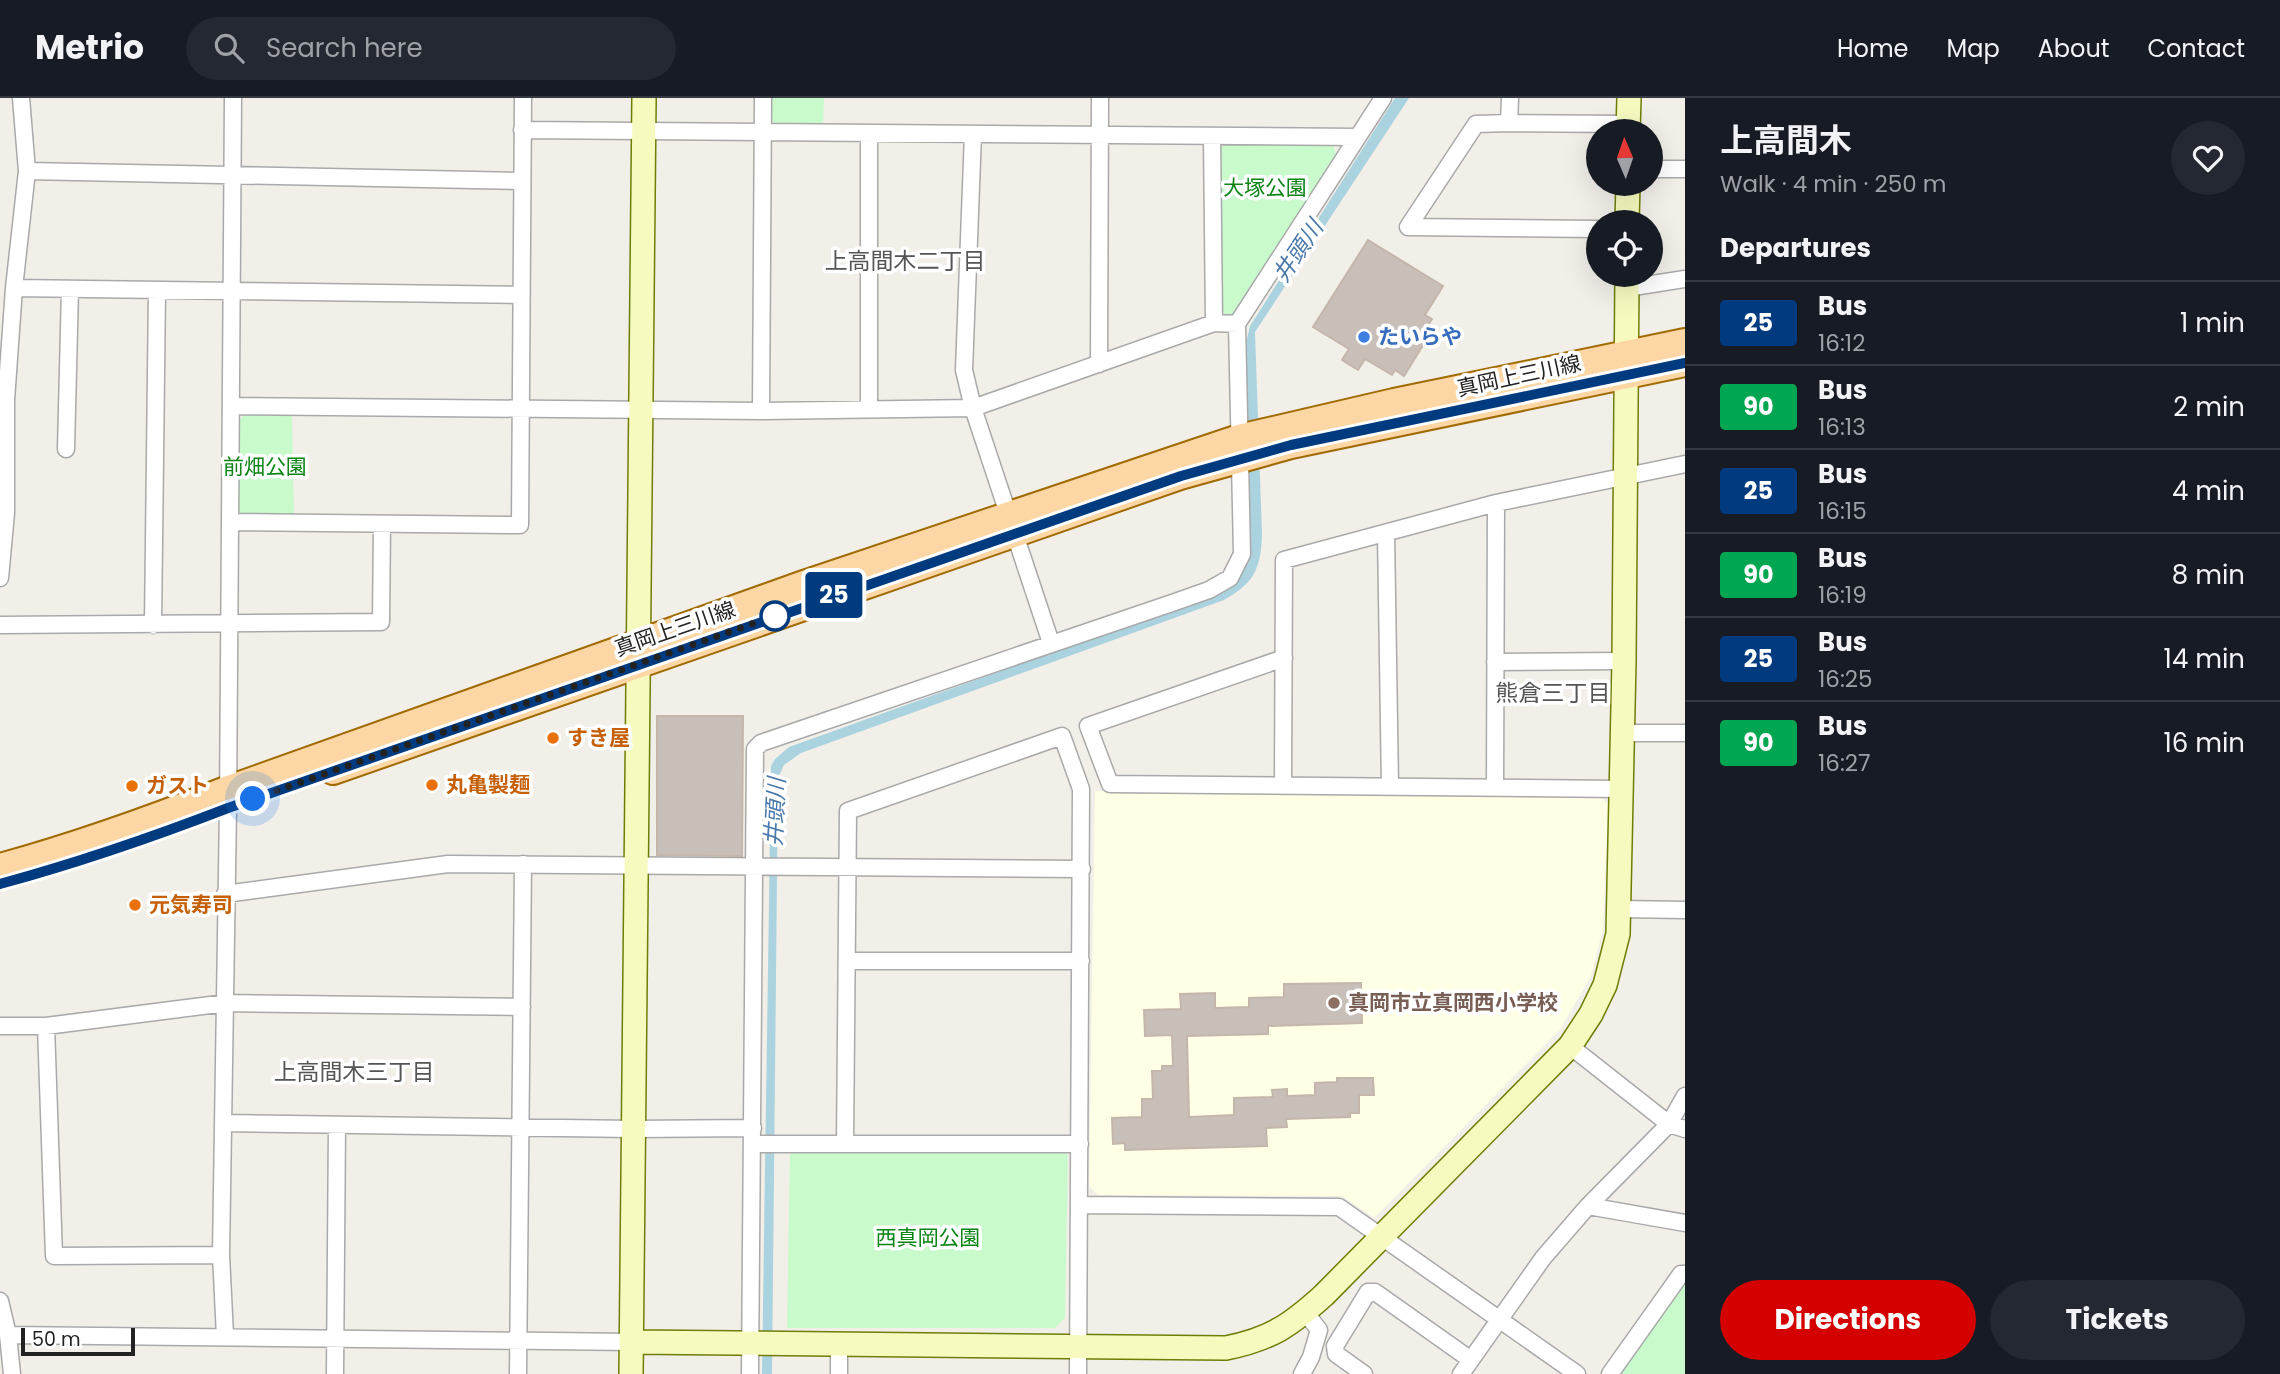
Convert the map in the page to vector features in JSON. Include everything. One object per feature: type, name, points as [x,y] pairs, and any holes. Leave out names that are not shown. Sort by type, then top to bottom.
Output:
[{"type":"main road","name":"真岡上三川線","points":[[0,884],[117,848],[227,799],[1010,523],[1181,476],[1239,448],[1382,425],[1626,364],[1685,342]]},
{"type":"main road","name":"真岡上三川線","points":[[1626,364],[1685,363]]},
{"type":"main road","name":"真岡上三川線","points":[[0,867],[148,820],[227,799]]},
{"type":"street","points":[[0,578],[6,513],[6,400],[14,288],[27,171],[21,98]]},
{"type":"street","points":[[225,1336],[221,1255],[226,1003],[233,98]]},
{"type":"street","points":[[230,522],[520,525],[523,98]]},
{"type":"street","points":[[631,1374],[644,98]]},
{"type":"street","points":[[761,411],[763,98]]},
{"type":"street","points":[[1099,364],[1100,98]]},
{"type":"street","points":[[750,1374],[755,749],[761,743],[1209,590],[1230,578],[1242,554],[1237,324],[1384,98]]},
{"type":"street","points":[[1509,123],[1510,98]]},
{"type":"street","points":[[1628,119],[1629,98]]},
{"type":"street","points":[[1586,126],[1476,124],[1408,227],[1586,229]]},
{"type":"street","points":[[522,130],[1358,137]]},
{"type":"street","points":[[869,133],[869,409]]},
{"type":"street","points":[[973,134],[964,370],[1010,523],[1051,643]]},
{"type":"street","points":[[1212,136],[1214,323]]},
{"type":"street","points":[[1663,169],[1685,169]]},
{"type":"street","points":[[27,171],[522,181]]},
{"type":"street","points":[[1663,280],[1685,279]]},
{"type":"street","points":[[8,1335],[1226,1348],[1265,1337],[1285,1328],[1382,1237],[1570,1046],[1591,1014],[1605,985],[1618,934],[1620,909],[1627,287]]},
{"type":"street","points":[[14,288],[521,295]]},
{"type":"street","points":[[66,449],[70,289]]},
{"type":"street","points":[[153,625],[157,290]]},
{"type":"street","points":[[231,406],[761,411],[974,408],[1214,323],[1237,324]]},
{"type":"street","points":[[1283,786],[1284,560],[1496,503],[1685,464]]},
{"type":"street","points":[[1494,788],[1496,503]]},
{"type":"street","points":[[0,625],[381,622],[382,524]]},
{"type":"street","points":[[1385,533],[1390,787]]},
{"type":"street","points":[[1283,658],[1088,726],[1110,784],[1622,789]]},
{"type":"street","points":[[1495,662],[1624,661]]},
{"type":"street","points":[[1623,733],[1685,733]]},
{"type":"street","points":[[845,1144],[848,811],[1062,736],[1081,789],[1079,1374]]},
{"type":"street","points":[[225,894],[448,864],[1082,869]]},
{"type":"street","points":[[518,1374],[523,864]]},
{"type":"street","points":[[1620,909],[1685,910]]},
{"type":"street","points":[[847,961],[1080,961]]},
{"type":"street","points":[[0,1026],[46,1026],[226,1003],[522,1007]]},
{"type":"street","points":[[46,1026],[54,1256],[221,1255]]},
{"type":"street","points":[[1570,1046],[1669,1124],[1685,1129]]},
{"type":"street","points":[[1461,1374],[1543,1258],[1588,1206],[1669,1124],[1685,1096]]},
{"type":"street","points":[[224,1123],[633,1129],[845,1144],[1080,1144]]},
{"type":"street","points":[[335,1374],[337,1125]]},
{"type":"street","points":[[1080,1205],[1339,1207],[1577,1374]]},
{"type":"street","points":[[1588,1206],[1685,1223]]},
{"type":"street","points":[[1610,1374],[1681,1274],[1685,1274]]},
{"type":"street","points":[[1364,1374],[1336,1354],[1335,1346],[1368,1292],[1375,1292],[1471,1360]]},
{"type":"street","points":[[0,1301],[8,1335],[12,1374]]},
{"type":"street","points":[[1302,1374],[1311,1357],[1319,1330],[1305,1312]]},
{"type":"street","points":[[839,1343],[839,1374]]},
{"type":"shaded area","name":"真岡市立真岡西小学校","points":[[1095,791],[1597,794],[1608,804],[1603,929],[1591,976],[1560,1030],[1374,1218],[1342,1196],[1098,1195],[1089,1186]]},
{"type":"green space","points":[[770,98],[824,98],[823,128],[778,127],[769,117]]},
{"type":"green space","name":"大塚公園","points":[[1229,142],[1333,145],[1337,157],[1239,310],[1227,318],[1220,306],[1220,149]]},
{"type":"green space","name":"前畑公園","points":[[244,414],[292,414],[294,516],[244,516],[238,511],[238,423]]},
{"type":"green space","name":"西真岡公園","points":[[790,1147],[1062,1149],[1068,1156],[1065,1318],[1055,1328],[787,1328]]},
{"type":"green space","points":[[1681,1284],[1685,1284],[1685,1374],[1620,1374]]},
{"type":"water","name":"井頭川","points":[[1395,98],[1409,98],[1255,332],[1262,534],[1260,557],[1249,581],[1224,600],[801,753],[784,765],[778,778],[772,1374],[762,1374],[771,766],[789,747],[1220,592],[1236,578],[1251,548],[1246,343],[1250,326]]},
{"type":"building","points":[[1368,240],[1443,286],[1425,315],[1432,319],[1420,338],[1425,342],[1404,376],[1395,370],[1392,375],[1365,359],[1358,370],[1342,360],[1349,349],[1313,327]]},
{"type":"building","points":[[657,716],[743,716],[742,856],[657,855]]},
{"type":"building","points":[[1361,983],[1362,1023],[1268,1026],[1268,1034],[1187,1036],[1189,1117],[1234,1115],[1234,1098],[1273,1097],[1272,1090],[1287,1089],[1287,1096],[1315,1095],[1315,1083],[1337,1082],[1337,1078],[1373,1078],[1374,1095],[1359,1095],[1359,1113],[1350,1113],[1350,1117],[1286,1119],[1287,1127],[1266,1128],[1267,1146],[1125,1150],[1125,1143],[1113,1144],[1112,1118],[1142,1117],[1142,1099],[1153,1099],[1152,1071],[1162,1071],[1162,1066],[1173,1066],[1172,1035],[1145,1036],[1144,1010],[1181,1009],[1180,994],[1215,993],[1215,1008],[1249,1007],[1249,998],[1284,997],[1284,984]]},
{"type":"bus line","name":"25","points":[[0,884],[43,873],[167,831],[807,604],[1181,476],[1291,445],[1685,363]]},
{"type":"place","name":"たいらや","points":[[1364,337]]},
{"type":"place","name":"すき屋","points":[[553,738]]},
{"type":"place","name":"丸亀製麺","points":[[432,785]]},
{"type":"place","name":"ガスト","points":[[132,786]]},
{"type":"place","name":"元気寿司","points":[[135,905]]},
{"type":"place","name":"真岡市立真岡西小学校","points":[[1334,1003]]},
{"type":"district","name":"上高間木二丁目","points":[[905,261]]},
{"type":"district","name":"熊倉三丁目","points":[[1553,693]]},
{"type":"district","name":"上高間木三丁目","points":[[354,1072]]},
{"type":"route","points":[[253,799],[783,613],[775,616]]}]
